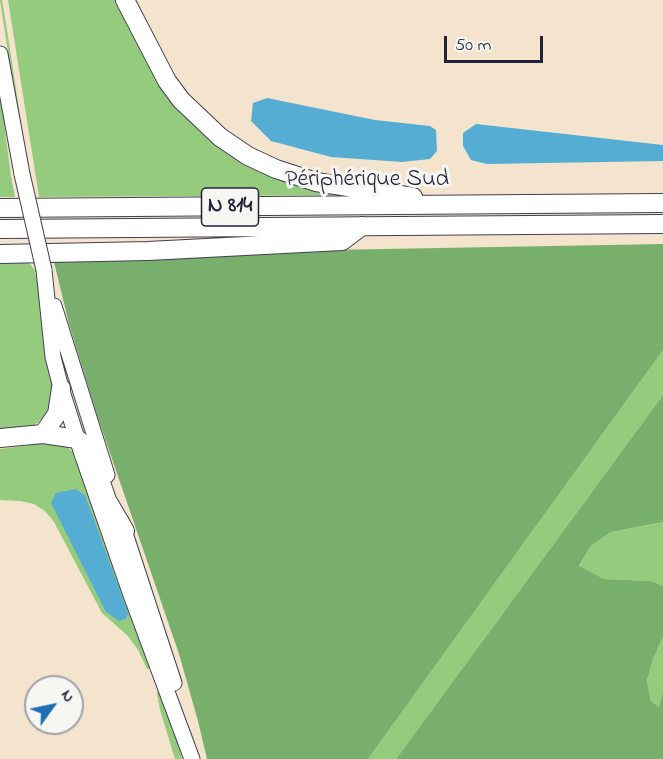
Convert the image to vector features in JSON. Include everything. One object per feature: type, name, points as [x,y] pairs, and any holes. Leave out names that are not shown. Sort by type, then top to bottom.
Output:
[{"type":"highway","name":"N 814","points":[[125,0],[154,60],[181,100],[220,137],[248,156],[276,169],[316,182],[459,205]]},
{"type":"highway","name":"Périphérique Sud","points":[[0,208],[663,203]]},
{"type":"highway","name":"Périphérique Sud","points":[[0,230],[663,224]]},
{"type":"highway","name":"N 814","points":[[0,254],[148,251],[342,241],[362,226]]},
{"type":"highway","points":[[43,434],[57,414],[61,388]]},
{"type":"highway","points":[[0,438],[43,434],[77,439],[89,448],[106,500],[125,531]]},
{"type":"main road","points":[[0,54],[22,174],[44,270],[175,685],[193,759]]},
{"type":"main road","points":[[44,270],[53,357],[61,388],[127,584],[193,759]]},
{"type":"green space","points":[[0,0],[2,0],[8,36],[26,157],[19,125]]},
{"type":"green space","points":[[8,0],[118,0],[215,143],[349,195],[39,197]]},
{"type":"green space","points":[[0,93],[11,176],[15,197],[0,197]]},
{"type":"green space","points":[[663,244],[663,350],[368,759],[207,759],[179,654],[97,415],[69,324],[54,262],[328,250]]},
{"type":"green space","points":[[27,259],[35,271],[43,311],[44,345],[54,381],[52,400],[46,414],[34,426],[0,433],[0,260]]},
{"type":"green space","points":[[663,350],[663,395],[396,759],[368,759]]},
{"type":"green space","points":[[663,395],[663,522],[611,532],[591,546],[579,566],[604,579],[651,581],[663,586],[663,637],[653,659],[647,681],[651,701],[659,707],[663,691],[663,759],[396,759]]},
{"type":"green space","points":[[55,442],[65,445],[74,453],[152,669],[147,669],[128,636],[102,613],[54,522],[45,511],[34,504],[0,500],[0,449]]},
{"type":"green space","points":[[663,522],[663,586],[651,581],[604,579],[579,567],[591,546],[611,532]]},
{"type":"green space","points":[[663,637],[663,691],[659,707],[651,701],[647,681],[653,659]]},
{"type":"green space","points":[[158,688],[176,732],[182,759],[175,759],[160,710]]},
{"type":"water","points":[[267,98],[375,120],[430,126],[436,130],[437,151],[430,159],[402,162],[331,157],[271,141],[251,121],[253,103]]},
{"type":"water","points":[[476,124],[663,145],[663,161],[487,164],[471,160],[463,146],[463,133]]},
{"type":"water","points":[[75,489],[85,495],[128,613],[126,619],[119,621],[106,612],[51,503],[56,493]]}]
